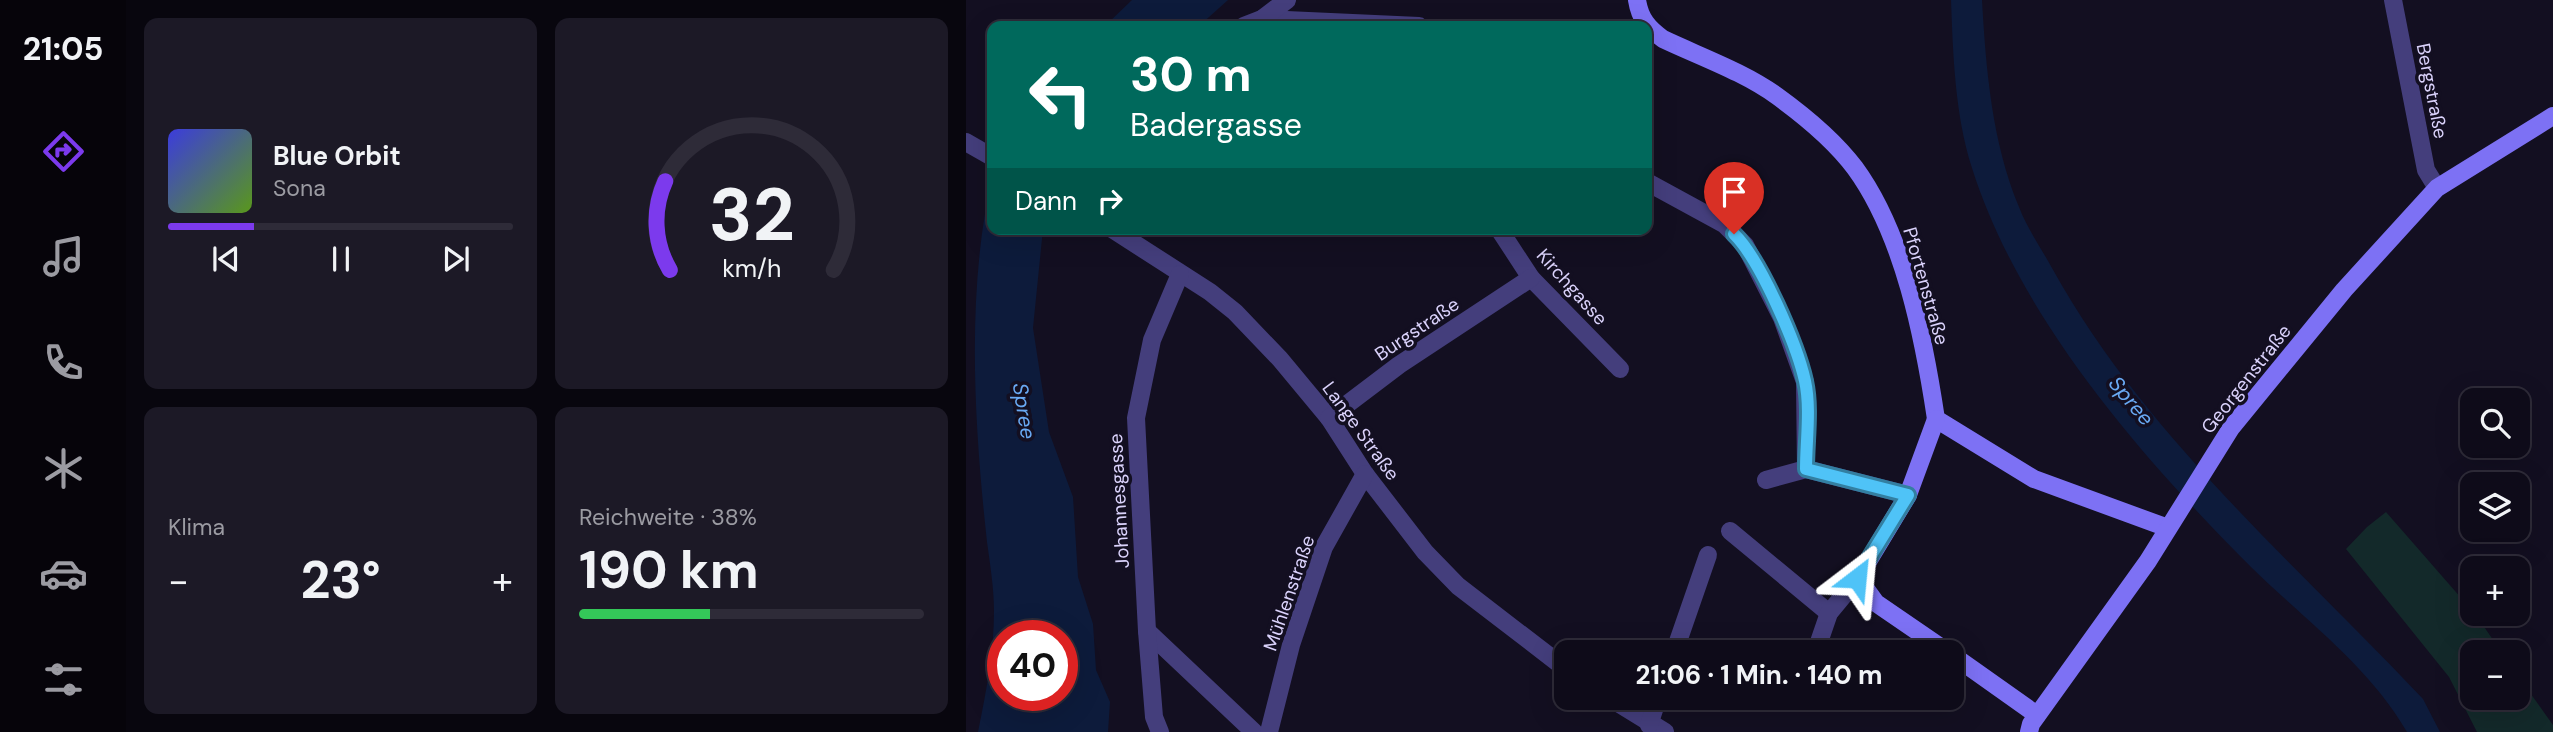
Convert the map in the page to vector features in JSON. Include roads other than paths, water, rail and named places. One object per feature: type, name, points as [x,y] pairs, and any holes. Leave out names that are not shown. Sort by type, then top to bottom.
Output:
[{"type":"street","points":[[1257,21],[1287,0]]},
{"type":"street","points":[[1637,0],[1644,21]]},
{"type":"street","name":"Bergstraße","points":[[2393,0],[2426,170],[2437,188]]},
{"type":"street","points":[[1262,19],[1307,21]]},
{"type":"street","name":"Pfortenstraße","points":[[1652,32],[1663,40],[1775,95],[1834,143],[1856,169],[1886,224],[1904,273],[1930,380],[1936,419]]},
{"type":"street","name":"Georgenstraße","points":[[2032,724],[2148,561],[2231,428],[2344,290],[2437,188],[2553,116]]},
{"type":"street","points":[[969,143],[987,154]]},
{"type":"street","points":[[1652,185],[1724,224],[1745,245],[1782,318],[1805,382],[1806,469]]},
{"type":"street","name":"Lange Straße","points":[[1126,235],[1235,312],[1280,359],[1329,418],[1365,474],[1425,552],[1458,586],[1554,660]]},
{"type":"street","name":"Kirchgasse","points":[[1503,235],[1531,278],[1620,369]]},
{"type":"street","name":"Johannesgasse","points":[[1160,732],[1154,717],[1147,631],[1136,418],[1152,340],[1180,274]]},
{"type":"street","name":"Burgstraße","points":[[1329,418],[1399,365],[1531,278]]},
{"type":"street","points":[[1820,640],[1829,613],[1857,578],[1908,495],[1936,419],[2034,479],[2168,528]]},
{"type":"street","points":[[1766,481],[1806,469],[1908,495]]},
{"type":"street","name":"Mühlenstraße","points":[[1269,732],[1291,645],[1324,547],[1365,474]]},
{"type":"street","points":[[1730,531],[1829,613]]},
{"type":"street","points":[[1679,640],[1708,555]]},
{"type":"street","points":[[1857,578],[1876,603],[1931,640]]},
{"type":"street","points":[[1147,631],[1254,732]]},
{"type":"street","points":[[1964,665],[2032,724]]},
{"type":"street","points":[[1629,710],[1657,728]]},
{"type":"street","points":[[1657,728],[1658,710]]},
{"type":"water","points":[[1132,0],[1228,0],[1205,21],[1110,21]]},
{"type":"water","name":"Spree","points":[[1951,0],[1982,0],[1996,131],[2010,182],[2030,230],[2089,329],[2131,387],[2176,442],[2273,546],[2423,699],[2440,732],[2407,732],[2392,708],[2355,665],[2251,567],[2168,480],[2088,382],[2052,331],[2020,278],[1993,223],[1972,168],[1958,106]]},
{"type":"water","name":"Spree","points":[[987,205],[987,235],[1042,235],[1033,328],[1049,432],[1073,497],[1078,577],[1093,624],[1096,670],[1110,702],[1108,732],[978,732],[987,687],[987,711],[1078,711],[1078,620],[994,620],[976,404],[978,266]]}]
